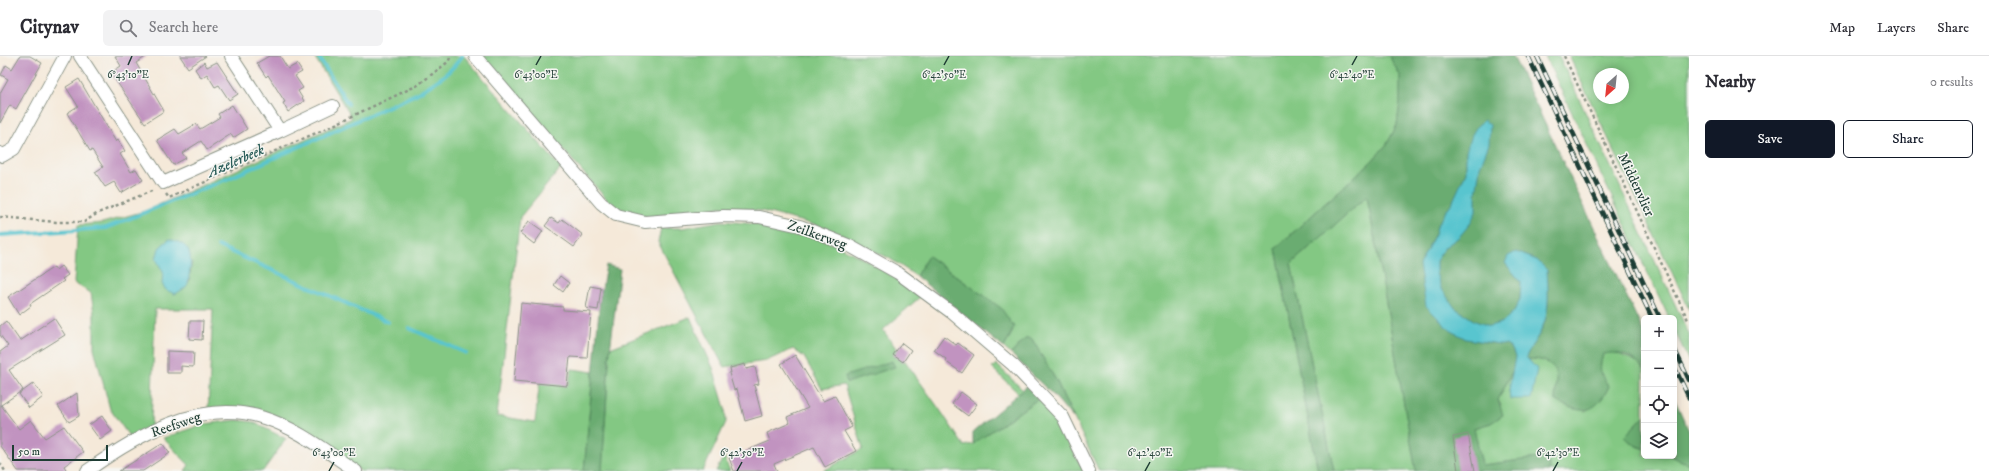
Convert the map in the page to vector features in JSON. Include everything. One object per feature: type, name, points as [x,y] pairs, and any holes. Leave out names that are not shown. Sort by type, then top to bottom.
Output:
[{"type":"street","points":[[1,158],[14,149],[65,56]]},
{"type":"street","points":[[80,56],[163,183],[333,106]]},
{"type":"street","points":[[231,56],[280,131]]},
{"type":"street","name":"Zeilkerweg","points":[[476,56],[601,203],[616,215],[645,222],[724,216],[759,217],[800,226],[848,245],[898,273],[951,312],[1023,376],[1063,417],[1089,471]]},
{"type":"street","name":"Reefsweg","points":[[87,471],[120,447],[151,432],[185,419],[204,414],[236,412],[266,418],[307,439],[356,471]]},
{"type":"path","name":"Middenvlier","points":[[1564,56],[1689,322]]},
{"type":"path","points":[[0,463],[5,471]]},
{"type":"green space","points":[[314,56],[464,56],[561,168],[520,217],[497,416],[535,422],[540,380],[568,384],[572,369],[593,372],[584,471],[361,471],[273,418],[208,411],[213,309],[155,309],[151,428],[131,439],[110,409],[94,348],[94,313],[91,293],[74,283],[78,225],[102,223],[145,211],[352,118]],"holes":[[[192,262],[189,282],[163,280],[163,272]]]},
{"type":"green space","points":[[481,56],[1389,56],[1400,75],[1400,102],[1397,125],[1387,144],[1372,161],[1276,248],[1318,471],[1099,471],[1057,382],[1032,339],[1026,338],[1011,354],[1004,348],[1013,331],[1000,308],[928,256],[916,276],[889,258],[843,236],[815,225],[762,211],[721,207],[648,217],[617,211]]},
{"type":"green space","points":[[1389,56],[1513,56],[1641,327],[1641,366],[1631,358],[1620,354],[1603,354],[1601,371],[1603,378],[1609,386],[1599,403],[1586,410],[1580,410],[1564,405],[1555,400],[1556,376],[1551,365],[1546,362],[1528,359],[1526,357],[1530,348],[1538,337],[1546,318],[1547,311],[1547,270],[1537,260],[1516,252],[1505,263],[1521,282],[1520,299],[1514,311],[1503,322],[1490,326],[1475,321],[1455,308],[1441,288],[1436,273],[1436,261],[1445,247],[1459,237],[1476,212],[1476,194],[1480,166],[1489,144],[1466,152],[1466,172],[1453,201],[1438,223],[1435,234],[1419,265],[1450,330],[1466,339],[1506,345],[1512,349],[1515,357],[1514,368],[1498,400],[1503,415],[1491,423],[1474,428],[1482,465],[1547,457],[1550,471],[1416,471],[1367,196],[1291,264],[1334,471],[1318,471],[1276,248],[1372,161],[1387,144],[1397,125],[1400,102],[1400,75]]},
{"type":"green space","points":[[1545,56],[1559,56],[1689,334],[1689,362],[1677,336],[1677,315],[1668,315]]},
{"type":"green space","points":[[1569,56],[1689,56],[1689,310],[1684,298]]},
{"type":"green space","points":[[1367,196],[1416,471],[1334,471],[1291,264]]},
{"type":"green space","points":[[721,221],[776,227],[828,242],[876,266],[921,296],[883,330],[964,446],[973,444],[1038,399],[1054,416],[1084,471],[823,471],[863,449],[844,385],[822,389],[804,357],[793,349],[766,361],[724,367],[658,242],[661,228],[682,228]]},
{"type":"green space","points":[[928,256],[1001,308],[1014,327],[1004,348],[916,276]]},
{"type":"green space","points":[[606,265],[620,269],[609,359],[602,471],[584,471],[600,300]]},
{"type":"green space","points":[[690,317],[713,368],[725,408],[726,422],[703,471],[602,471],[610,348]]},
{"type":"green space","points":[[1026,338],[1032,339],[1057,382],[1073,418],[1055,397],[1011,354]]},
{"type":"green space","points":[[1613,352],[1638,362],[1641,366],[1641,419],[1625,436],[1641,447],[1641,459],[1677,459],[1689,464],[1689,471],[1550,471],[1547,457],[1482,465],[1474,428],[1491,423],[1501,405],[1498,400],[1514,368],[1509,390],[1510,398],[1531,362],[1528,359],[1539,360],[1552,365],[1555,370],[1555,400],[1585,411],[1600,401],[1609,386],[1603,378],[1601,371],[1603,354]]},
{"type":"green space","points":[[892,361],[895,367],[847,383],[845,376]]},
{"type":"green space","points":[[996,364],[1023,390],[1018,393],[992,368]]},
{"type":"green space","points":[[1027,386],[1038,399],[973,444],[973,432]]},
{"type":"green space","points":[[1677,405],[1689,431],[1689,464],[1677,459]]},
{"type":"green space","points":[[1641,419],[1641,448],[1624,437]]},
{"type":"green space","points":[[237,420],[253,422],[286,439],[263,471],[185,471],[189,465],[163,438],[204,424]]},
{"type":"green space","points":[[724,456],[730,471],[716,471]]},
{"type":"water","points":[[1484,120],[1490,125],[1489,144],[1480,167],[1476,194],[1476,212],[1469,225],[1459,237],[1445,247],[1436,261],[1436,273],[1441,288],[1455,308],[1475,321],[1490,326],[1503,322],[1514,311],[1520,299],[1521,282],[1505,263],[1508,256],[1516,252],[1537,260],[1547,270],[1548,297],[1546,317],[1540,332],[1526,357],[1537,369],[1531,399],[1510,399],[1509,390],[1515,357],[1512,349],[1506,345],[1466,339],[1450,330],[1426,306],[1419,265],[1435,234],[1438,223],[1453,201],[1466,172],[1466,152],[1470,138],[1477,126]]},
{"type":"water","points":[[169,239],[185,246],[190,257],[190,270],[187,285],[184,289],[175,294],[166,290],[162,284],[163,272],[156,259],[159,248]]},
{"type":"building","points":[[20,56],[30,56],[42,63],[16,109],[10,105],[0,123],[0,93],[8,79],[1,75],[6,65],[12,69]]},
{"type":"building","points":[[115,56],[147,56],[136,63],[164,111],[145,123],[112,75],[112,72],[121,66]]},
{"type":"building","points":[[180,56],[206,56],[188,68]]},
{"type":"building","points":[[269,56],[280,56],[288,69],[297,64],[302,72],[295,76],[303,88],[298,91],[304,101],[288,112],[283,103],[285,102],[268,75],[266,77],[257,63]]},
{"type":"building","points":[[204,62],[207,67],[217,62],[238,94],[229,100],[219,85],[215,87],[207,74],[201,78],[195,69]]},
{"type":"building","points":[[79,79],[116,142],[118,140],[125,151],[120,154],[131,172],[136,169],[143,180],[121,193],[114,182],[105,187],[95,172],[103,167],[92,150],[90,151],[67,113],[78,106],[66,87]]},
{"type":"building","points":[[232,105],[247,129],[233,138],[231,134],[207,150],[201,141],[182,153],[186,158],[173,165],[157,140],[175,129],[179,134],[196,124],[200,129],[220,117],[218,114]]},
{"type":"building","points":[[551,218],[559,223],[562,219],[583,235],[574,247],[545,226]]},
{"type":"building","points":[[529,221],[543,231],[534,244],[520,233]]},
{"type":"building","points":[[61,266],[68,275],[62,279],[64,281],[30,304],[31,306],[19,315],[8,297],[54,267],[56,270]]},
{"type":"building","points":[[560,276],[569,283],[563,292],[554,285]]},
{"type":"building","points":[[590,286],[601,288],[598,310],[586,308]]},
{"type":"building","points":[[521,303],[563,307],[563,310],[591,312],[587,358],[570,357],[567,386],[514,381]]},
{"type":"building","points":[[54,318],[65,335],[9,370],[23,390],[1,405],[19,429],[31,420],[45,438],[64,426],[83,452],[64,466],[67,471],[18,471],[0,446],[0,352],[8,346],[0,335],[0,326],[6,321],[20,341]]},
{"type":"building","points":[[190,321],[203,321],[202,340],[189,339]]},
{"type":"building","points":[[944,336],[956,345],[958,343],[974,355],[962,373],[945,361],[946,359],[934,350]]},
{"type":"building","points":[[902,343],[911,350],[903,362],[893,355]]},
{"type":"building","points":[[167,351],[194,352],[193,367],[181,366],[181,373],[167,373]]},
{"type":"building","points":[[795,355],[823,401],[835,396],[852,427],[844,431],[856,451],[825,467],[814,447],[774,464],[777,471],[734,471],[729,458],[770,441],[767,433],[790,423],[787,417],[808,408],[781,364]]},
{"type":"building","points":[[745,364],[746,369],[755,367],[759,384],[754,385],[762,416],[745,421],[737,389],[734,390],[729,373],[731,373],[730,368]]},
{"type":"building","points":[[34,383],[43,397],[29,408],[19,394]]},
{"type":"building","points":[[961,392],[977,404],[968,416],[952,404]]},
{"type":"building","points":[[77,393],[79,416],[69,422],[58,406]]},
{"type":"building","points":[[102,416],[112,431],[100,440],[89,425]]},
{"type":"building","points":[[1468,434],[1475,471],[1458,471],[1453,437]]},
{"type":"building","points":[[163,443],[170,453],[143,471],[119,471]]},
{"type":"waterway","points":[[318,56],[348,104]]},
{"type":"waterway","name":"Azelerbeek","points":[[0,235],[106,228],[227,179],[416,94],[447,73],[462,56]]},
{"type":"waterway","points":[[218,246],[388,322]]},
{"type":"waterway","points":[[409,328],[466,353]]},
{"type":"railway","points":[[1528,56],[1651,315]]},
{"type":"railway","points":[[1537,56],[1659,315]]},
{"type":"railway","points":[[1675,351],[1689,380]]},
{"type":"railway","points":[[1677,372],[1689,398]]}]
